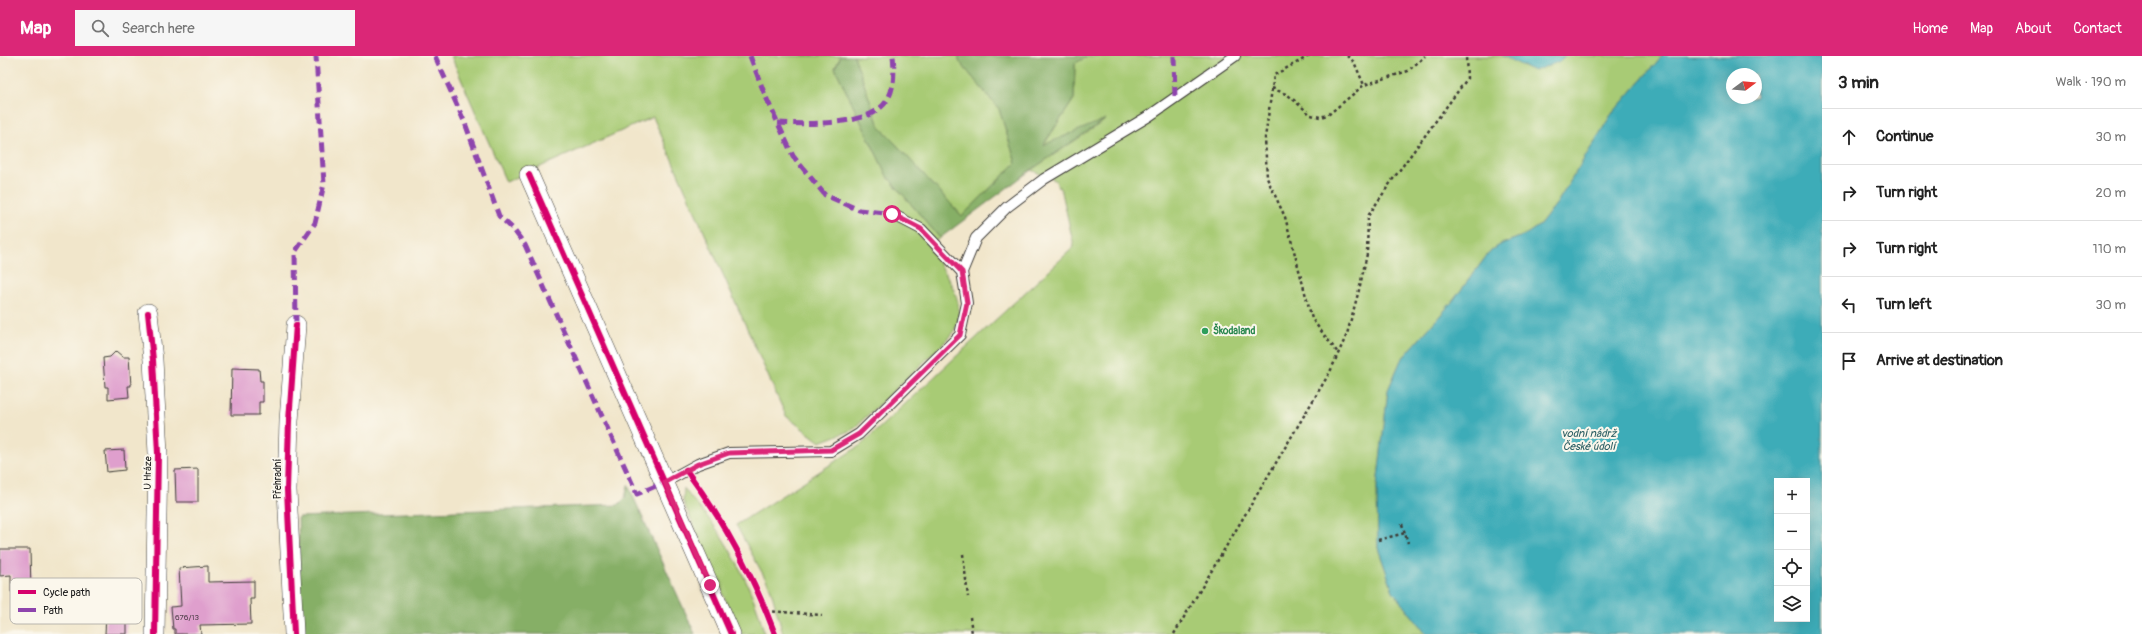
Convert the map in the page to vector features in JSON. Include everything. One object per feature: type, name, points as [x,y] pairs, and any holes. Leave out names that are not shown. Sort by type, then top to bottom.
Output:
[{"type":"street","points":[[529,174],[731,634]]},
{"type":"street","name":"U Hráze","points":[[148,313],[153,360],[158,453],[155,634]]},
{"type":"street","name":"Přehradní","points":[[294,634],[287,490],[289,421],[296,325]]},
{"type":"lane","points":[[665,482],[698,464],[729,453],[831,450],[859,434],[960,335],[967,303],[962,272],[976,238],[1007,206],[1044,179],[1149,116],[1235,56]]},
{"type":"lane","points":[[892,214],[921,229],[962,272]]},
{"type":"path","points":[[1309,56],[1274,75],[1265,138],[1267,178],[1285,217],[1312,319],[1338,354]]},
{"type":"path","points":[[1347,56],[1354,62],[1364,85]]},
{"type":"path","points":[[1272,88],[1288,95],[1311,115],[1320,117],[1328,114],[1364,85],[1408,70],[1425,56]]},
{"type":"path","points":[[1174,634],[1330,372],[1346,334],[1359,290],[1367,254],[1368,216],[1467,79],[1466,56]]},
{"type":"path","points":[[1402,524],[1408,543]]},
{"type":"path","points":[[1378,540],[1405,533]]},
{"type":"path","points":[[963,554],[968,597]]},
{"type":"path","points":[[764,604],[768,614],[822,615]]},
{"type":"path","points":[[970,617],[972,634]]},
{"type":"green space","points":[[451,56],[841,56],[835,68],[887,176],[940,238],[928,246],[946,275],[956,296],[959,307],[955,329],[943,344],[852,430],[820,442],[786,416],[653,117],[506,182]]},
{"type":"green space","points":[[841,56],[854,56],[879,126],[962,216],[1016,163],[999,109],[959,61],[959,56],[1089,56],[1075,63],[1074,99],[1043,145],[1106,119],[1031,170],[940,238],[887,176],[835,68]]},
{"type":"green space","points":[[854,56],[959,56],[959,61],[999,109],[1016,163],[962,216],[879,126]]},
{"type":"green space","name":"Škodaland","points":[[1089,56],[1662,56],[1611,115],[1557,203],[1540,225],[1525,235],[1491,250],[1452,302],[1401,360],[1388,390],[1377,487],[1378,548],[1393,591],[1426,634],[783,634],[770,587],[736,525],[861,445],[1074,247],[1062,192],[1055,180],[1031,170],[1104,121],[1043,146],[1074,99],[1075,63]]},
{"type":"green space","points":[[628,485],[695,634],[301,634],[298,517],[618,505],[625,498]]},
{"type":"green space","points":[[684,488],[717,530],[734,558],[756,605],[764,634],[740,634],[683,501]]},
{"type":"water","points":[[1502,56],[1565,56],[1558,62],[1534,71]]},
{"type":"water","name":"vodní nádrž České údolí","points":[[1662,56],[1822,56],[1822,634],[1426,634],[1393,591],[1378,548],[1377,487],[1388,390],[1401,360],[1452,302],[1491,250],[1525,235],[1540,225],[1557,203],[1611,115]]},
{"type":"building","points":[[116,351],[123,357],[129,357],[131,386],[128,386],[129,397],[108,399],[108,387],[105,387],[103,358],[110,357]]},
{"type":"building","points":[[232,368],[259,369],[260,381],[263,381],[263,402],[259,402],[259,415],[231,415]]},
{"type":"building","points":[[124,450],[125,470],[107,472],[105,451]]},
{"type":"building","points":[[198,469],[198,502],[176,502],[175,470]]},
{"type":"building","points":[[0,549],[30,549],[31,578],[11,578],[11,575],[0,576]]},
{"type":"building","points":[[208,566],[208,582],[254,581],[254,599],[250,599],[251,624],[200,625],[201,634],[175,634],[175,629],[173,629],[171,607],[181,606],[179,568]]},
{"type":"building","points":[[105,624],[127,624],[127,634],[105,634]]},
{"type":"marked path","points":[[296,325],[295,252],[315,223],[324,184],[316,56]]},
{"type":"marked path","points":[[435,56],[465,123],[499,216],[513,229],[525,245],[637,494],[665,482]]},
{"type":"marked path","points":[[750,56],[765,95],[793,156],[825,195],[859,210],[892,214]]},
{"type":"marked path","points":[[778,123],[807,124],[836,122],[852,120],[875,112],[889,97],[893,86],[893,56]]},
{"type":"marked path","points":[[1174,56],[1175,99]]},
{"type":"cycle path","points":[[529,175],[731,634]]},
{"type":"cycle path","points":[[148,313],[153,360],[158,453],[155,634]]},
{"type":"cycle path","points":[[294,634],[287,490],[289,421],[296,325]]},
{"type":"cycle path","points":[[686,470],[713,509],[736,549],[757,591],[775,634]]},
{"type":"place","name":"Škodaland","points":[[1205,331]]},
{"type":"route","points":[[710,585],[665,482],[698,464],[729,453],[831,450],[859,434],[960,335],[967,303],[962,272],[921,229],[892,214]]}]
